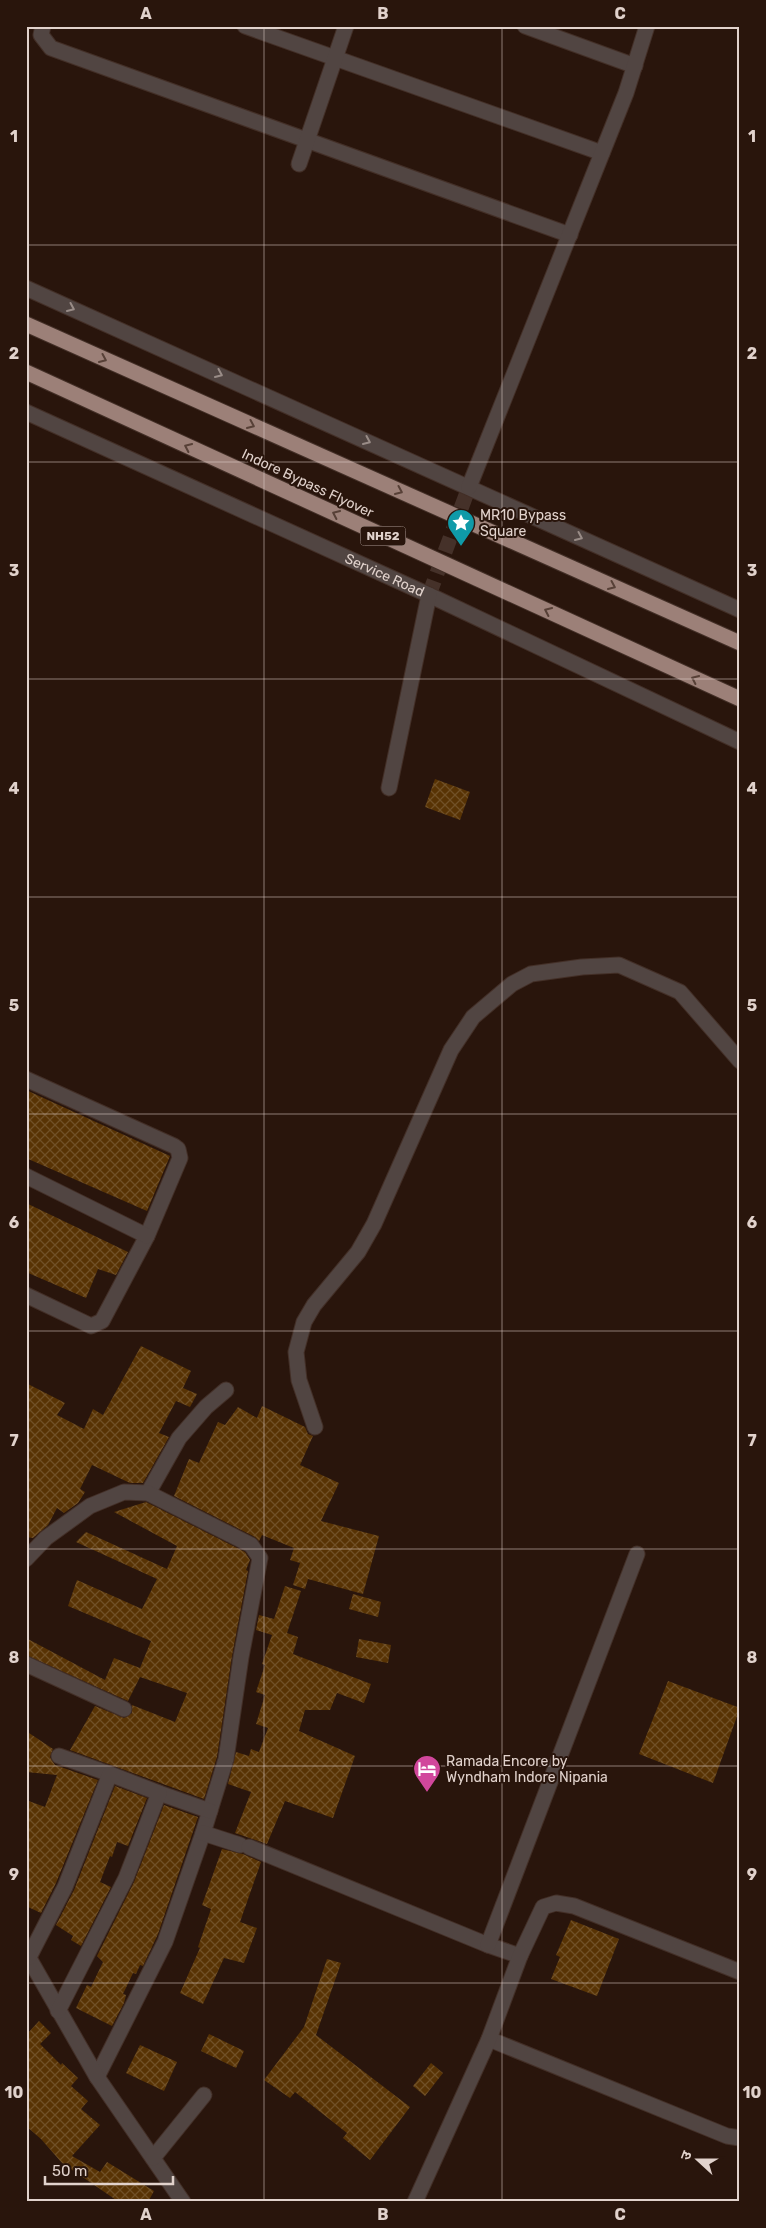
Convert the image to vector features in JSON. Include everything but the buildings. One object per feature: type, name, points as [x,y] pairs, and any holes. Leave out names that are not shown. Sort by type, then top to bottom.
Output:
[{"type":"highway","name":"Indore Bypass Flyover","points":[[26,324],[740,643]]},
{"type":"highway","name":"Indore Bypass Flyover","points":[[26,372],[740,699]]},
{"type":"street","points":[[43,26],[41,35],[51,48],[570,234]]},
{"type":"street","points":[[245,26],[602,153]]},
{"type":"street","points":[[299,164],[346,26]]},
{"type":"street","points":[[525,26],[635,66]]},
{"type":"street","points":[[469,486],[602,153],[635,66],[647,26]]},
{"type":"street","points":[[26,288],[469,486],[740,610]]},
{"type":"street","name":"Service Road","points":[[26,412],[429,595],[740,742]]},
{"type":"street","points":[[389,788],[429,595]]},
{"type":"street","points":[[315,1427],[299,1380],[296,1352],[304,1322],[314,1305],[358,1252],[374,1224],[451,1050],[473,1017],[512,984],[532,974],[582,967],[619,965],[680,992],[740,1061]]},
{"type":"street","points":[[26,1079],[178,1149],[180,1158],[147,1236],[102,1321],[98,1324],[87,1324],[26,1295]]},
{"type":"street","points":[[26,1176],[147,1236]]},
{"type":"street","points":[[148,1493],[180,1438],[206,1407],[226,1390]]},
{"type":"street","points":[[26,1559],[46,1538],[90,1506],[124,1492],[148,1493],[251,1545],[260,1558],[241,1658],[226,1759],[210,1811],[165,1942],[97,2076]]},
{"type":"street","points":[[488,1945],[637,1554]]},
{"type":"street","points":[[26,1664],[124,1709]]},
{"type":"street","points":[[59,1756],[210,1811]]},
{"type":"street","points":[[110,1774],[65,1887],[28,1955],[97,2076],[183,2202]]},
{"type":"street","points":[[58,2010],[126,1878],[158,1793]]},
{"type":"street","points":[[203,1833],[244,1846],[488,1945],[520,1956]]},
{"type":"street","points":[[415,2202],[489,2039],[520,1956],[543,1907],[556,1903],[574,1906],[740,1972]]},
{"type":"street","points":[[489,2039],[727,2136],[740,2138]]},
{"type":"street","points":[[153,2158],[204,2095]]},
{"type":"tunnel","points":[[429,595],[469,487]]},
{"type":"place","name":"MR10 Bypass Square","points":[[461,547]]},
{"type":"place","name":"Ramada Encore by Wyndham Indore Nipania","points":[[427,1793]]}]
